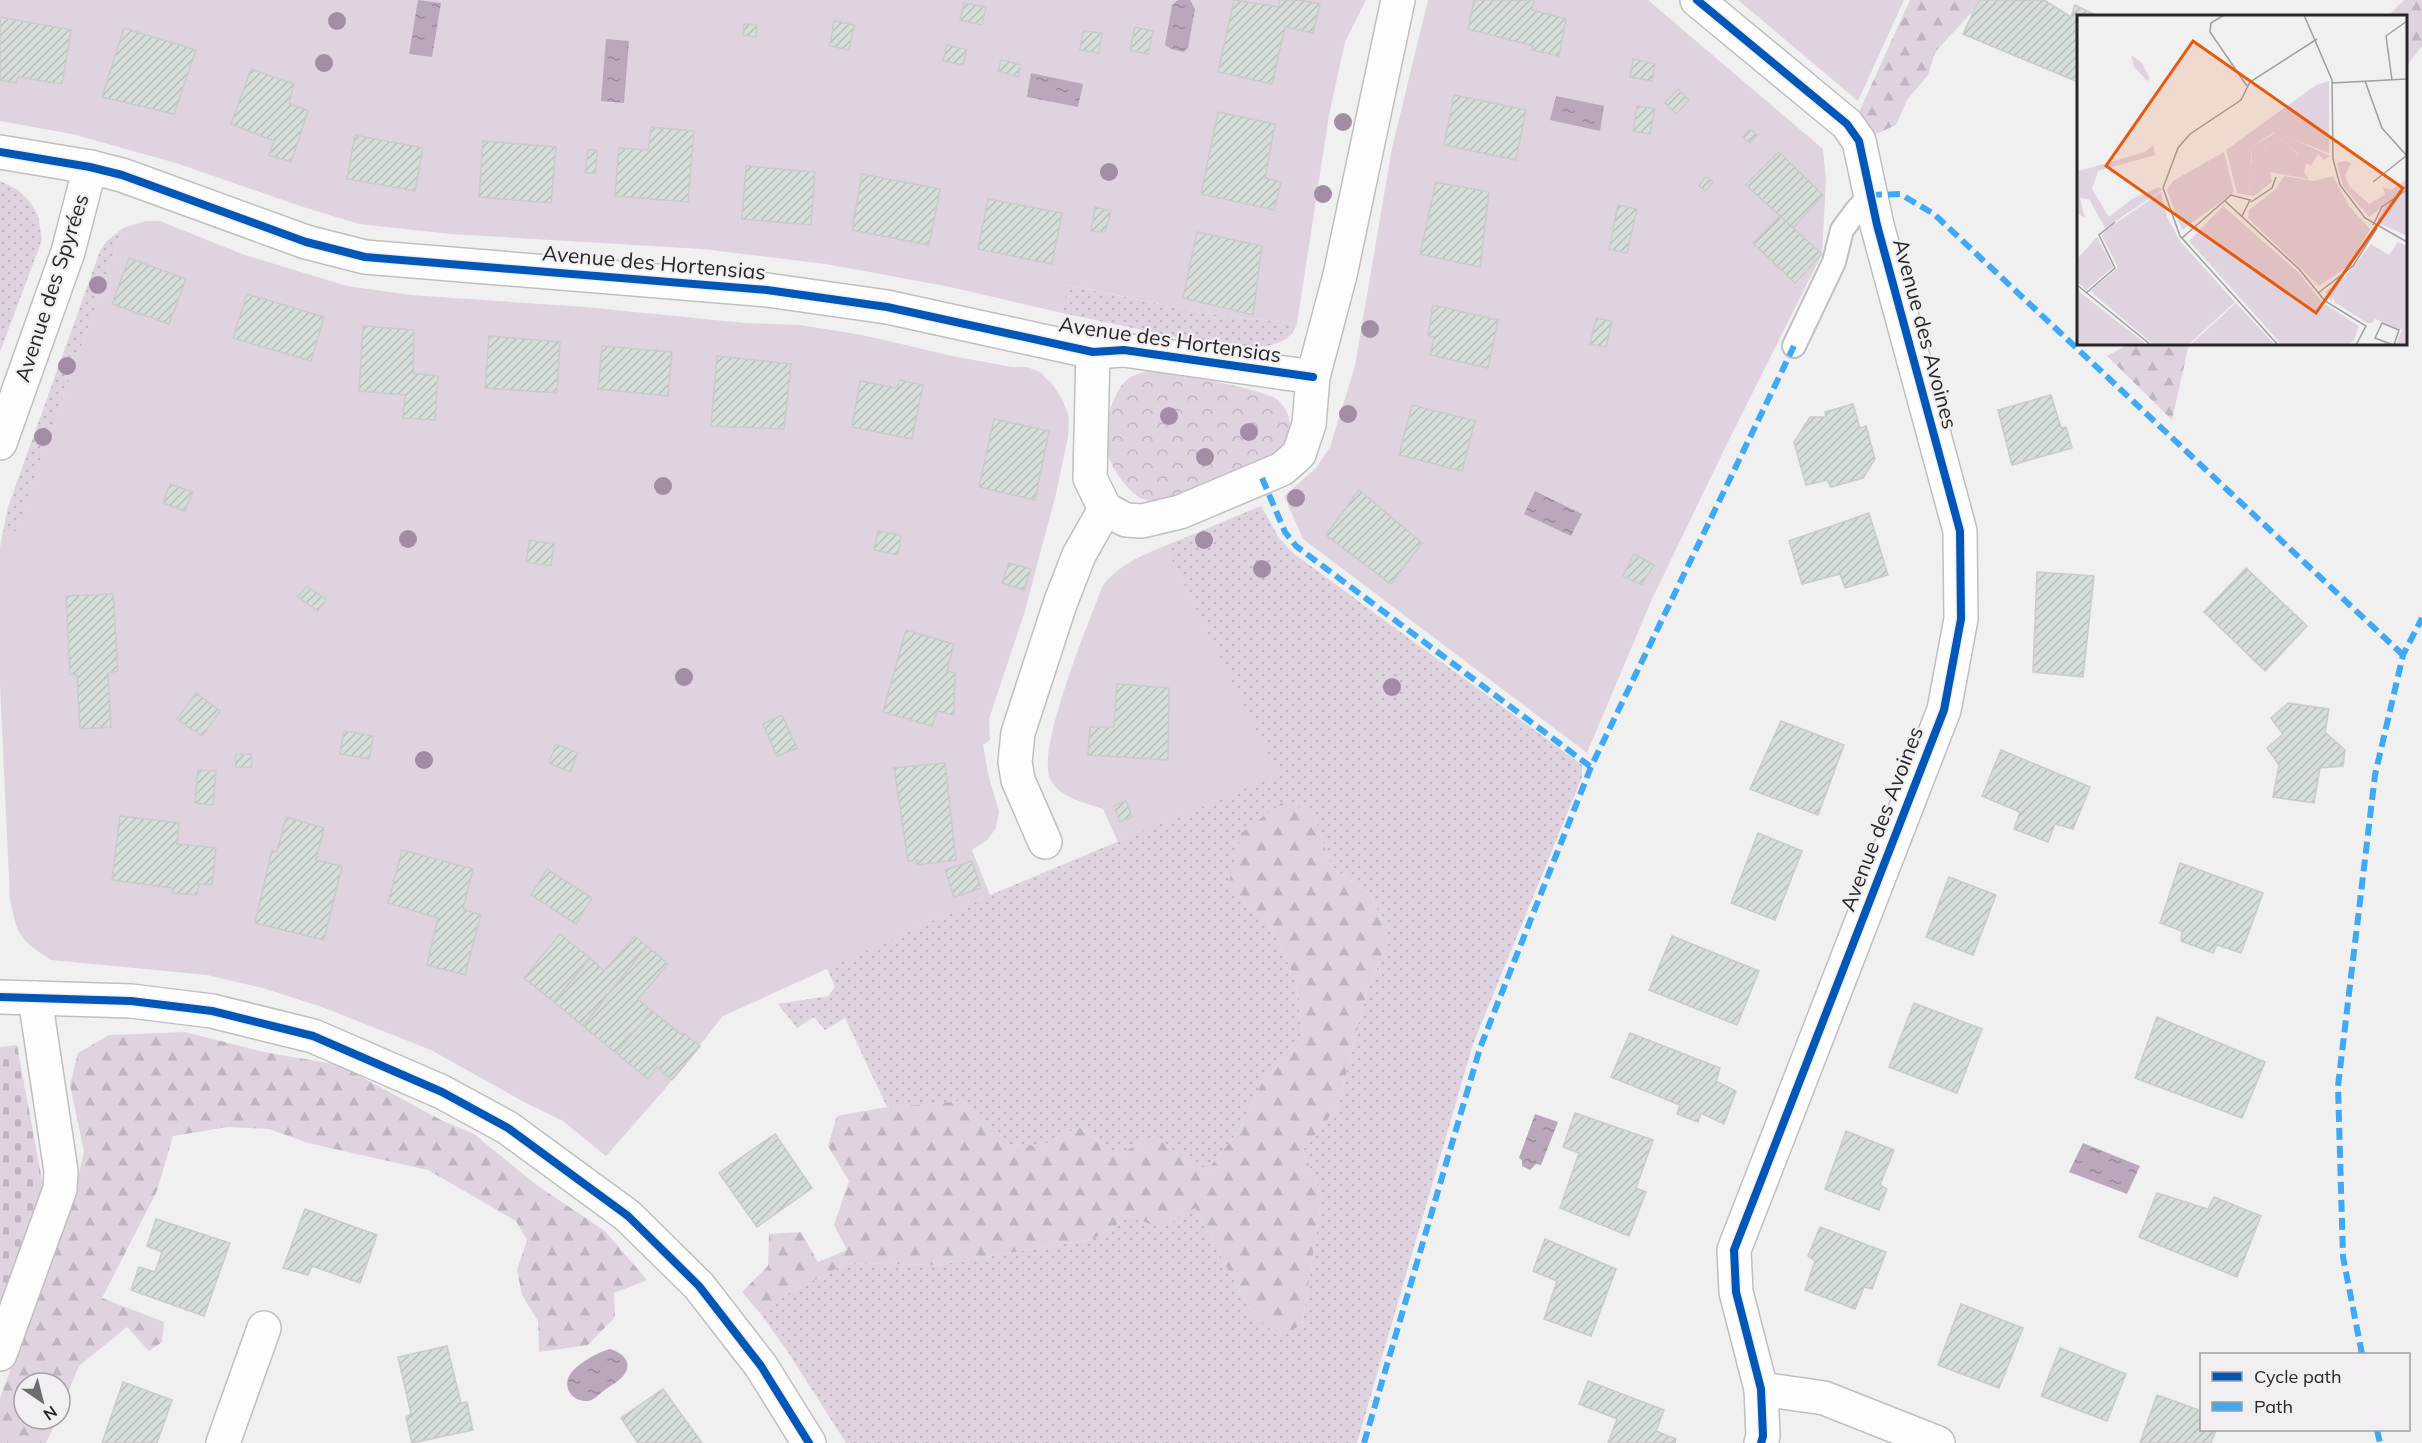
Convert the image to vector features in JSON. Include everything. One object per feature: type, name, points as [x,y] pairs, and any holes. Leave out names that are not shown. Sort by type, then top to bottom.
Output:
[{"type":"street","points":[[1093,352],[1090,478],[1105,509],[1126,520],[1136,522],[1180,512],[1282,469],[1299,454],[1309,424],[1313,377],[1340,275],[1398,0]]},
{"type":"street","name":"Avenue des Avoines","points":[[1697,0],[1848,124],[1859,141],[1870,195],[1960,531],[1961,619],[1944,710],[1734,1250],[1737,1292],[1761,1389],[1763,1436],[1761,1443]]},
{"type":"street","name":"Avenue des Hortensias","points":[[0,152],[90,167],[122,175],[306,242],[365,257],[778,291],[887,307],[1093,352],[1124,350],[1256,371],[1313,377]]},
{"type":"street","name":"Avenue des Spyrées","points":[[0,443],[68,252],[90,167]]},
{"type":"street","points":[[1045,843],[1018,780],[1015,762],[1018,733],[1079,555],[1105,509]]},
{"type":"street","points":[[0,997],[131,1001],[212,1011],[313,1036],[442,1092],[508,1128],[628,1216],[699,1286],[761,1366],[809,1443]]},
{"type":"street","points":[[0,1354],[60,1189],[61,1171],[35,998]]},
{"type":"street","points":[[224,1443],[264,1328]]},
{"type":"street","points":[[1761,1389],[1824,1398],[1938,1443]]},
{"type":"lane","points":[[1794,346],[1834,261],[1842,230],[1870,195]]},
{"type":"green space","points":[[0,0],[1366,0],[1345,42],[1329,115],[1297,324],[1202,313],[1068,285],[1062,313],[950,287],[826,264],[702,249],[451,234],[359,224],[176,163],[72,134],[0,121]]},
{"type":"green space","points":[[1428,0],[1648,0],[1823,149],[1826,181],[1822,254],[1652,599],[1587,753],[1303,539],[1284,496],[1316,468],[1330,447],[1355,366],[1392,148]]},
{"type":"green space","points":[[1738,0],[1904,0],[1858,101]]},
{"type":"green space","points":[[1910,0],[1978,0],[1973,11],[1935,52],[1928,75],[1907,100],[1896,125],[1874,135],[1855,121]]},
{"type":"green space","points":[[2404,0],[2422,0],[2422,46],[2407,66],[2407,15],[2389,15]]},
{"type":"green space","points":[[0,181],[18,190],[30,202],[38,215],[42,240],[0,352]]},
{"type":"green space","points":[[146,221],[160,221],[242,254],[347,286],[410,295],[585,307],[745,323],[800,325],[862,335],[957,357],[1012,367],[1027,367],[1040,372],[1053,385],[1063,401],[1069,417],[1068,437],[1056,494],[1024,614],[989,719],[990,740],[983,745],[989,778],[999,811],[996,828],[988,839],[972,850],[990,895],[723,1016],[664,1090],[606,1156],[563,1121],[431,1050],[322,1007],[263,988],[207,975],[51,960],[32,947],[18,930],[10,900],[0,685],[0,548],[3,531],[16,531],[123,228]]},
{"type":"green space","points":[[123,228],[16,532],[3,531],[8,507],[100,251],[107,241]]},
{"type":"green space","points":[[1067,285],[1202,313],[1297,324],[1285,340],[1275,344],[1254,347],[1222,347],[1062,313]]},
{"type":"green space","points":[[2127,345],[2189,345],[2172,420],[2107,356]]},
{"type":"green space","points":[[1147,371],[1237,386],[1270,396],[1279,401],[1288,415],[1290,429],[1286,443],[1278,456],[1160,503],[1142,499],[1130,490],[1114,468],[1107,453],[1105,438],[1110,409],[1118,391],[1129,378]]},
{"type":"green space","points":[[1261,506],[1279,538],[1293,553],[1582,765],[1582,777],[1473,1044],[1357,1443],[846,1443],[786,1349],[760,1313],[785,1295],[847,1263],[936,1265],[1093,1239],[1132,1216],[1161,1228],[1195,1208],[1252,1314],[1302,1325],[1322,1197],[1303,1150],[1338,1106],[1367,992],[1389,940],[1372,896],[1331,866],[1314,816],[1228,886],[1271,925],[1296,981],[1303,1041],[1264,1078],[1238,1132],[1208,1169],[1191,1163],[1155,1137],[1118,1154],[1079,1127],[1042,1146],[1010,1144],[963,1101],[887,1107],[845,1018],[825,1030],[814,1017],[797,1028],[778,1004],[828,996],[835,987],[827,968],[990,895],[1277,775],[1165,546]]},
{"type":"green space","points":[[1165,546],[1278,775],[1118,842],[1103,809],[1067,796],[1055,787],[1051,781],[1048,766],[1050,744],[1066,686],[1102,587],[1122,567]]},
{"type":"green space","points":[[1287,799],[1314,816],[1331,866],[1372,896],[1389,940],[1367,992],[1338,1106],[1303,1150],[1322,1197],[1302,1325],[1278,1336],[1252,1314],[1195,1208],[1161,1229],[1132,1216],[1093,1239],[936,1265],[847,1263],[785,1295],[760,1313],[742,1292],[768,1266],[769,1234],[801,1232],[818,1262],[847,1250],[834,1225],[849,1181],[828,1146],[837,1116],[887,1107],[963,1101],[1010,1144],[1042,1146],[1079,1127],[1118,1154],[1155,1137],[1191,1163],[1208,1169],[1238,1132],[1264,1078],[1303,1041],[1296,981],[1271,925],[1228,887],[1241,833]]},
{"type":"green space","points":[[185,1032],[264,1052],[339,1065],[441,1120],[474,1134],[538,1186],[605,1231],[647,1280],[614,1293],[615,1317],[588,1345],[539,1352],[538,1321],[522,1295],[517,1270],[527,1240],[516,1221],[428,1170],[308,1143],[269,1129],[228,1127],[173,1136],[157,1191],[102,1298],[164,1322],[162,1342],[149,1351],[127,1327],[79,1366],[72,1383],[72,1371],[12,1371],[12,1431],[52,1431],[46,1443],[0,1443],[0,1398],[74,1196],[84,1151],[70,1085],[78,1053],[109,1035]]},
{"type":"green space","points":[[17,1045],[45,1196],[0,1320],[0,1047]]},
{"type":"water","points":[[418,0],[441,3],[432,57],[409,54]]},
{"type":"water","points":[[1178,0],[1190,0],[1195,9],[1188,48],[1184,52],[1165,45],[1172,5]]},
{"type":"water","points":[[606,39],[629,41],[624,103],[601,101]]},
{"type":"water","points":[[1031,73],[1083,84],[1078,107],[1027,97]]},
{"type":"water","points":[[1556,96],[1604,106],[1600,131],[1550,120]]},
{"type":"water","points":[[1535,491],[1582,514],[1571,536],[1524,514]]},
{"type":"water","points":[[1535,1114],[1558,1122],[1541,1165],[1536,1164],[1530,1170],[1522,1166],[1522,1160],[1519,1158]]},
{"type":"water","points":[[2083,1143],[2140,1166],[2127,1194],[2069,1172]]},
{"type":"water","points":[[610,1349],[625,1358],[628,1366],[624,1375],[592,1400],[577,1399],[568,1388],[568,1378],[571,1373],[589,1358]]},
{"type":"building","points":[[1234,0],[1278,7],[1280,0],[1300,0],[1320,4],[1313,33],[1285,27],[1272,84],[1218,72]]},
{"type":"building","points":[[1474,0],[1534,0],[1532,10],[1566,19],[1559,56],[1532,50],[1533,46],[1468,29]]},
{"type":"building","points":[[1979,0],[2044,0],[2071,17],[2075,5],[2096,15],[2077,15],[2077,82],[1963,34]]},
{"type":"building","points":[[964,3],[986,7],[982,25],[960,20]]},
{"type":"building","points":[[0,17],[71,30],[62,84],[18,77],[16,83],[0,80]]},
{"type":"building","points":[[834,21],[854,25],[849,50],[830,46]]},
{"type":"building","points":[[744,24],[757,25],[756,37],[743,35]]},
{"type":"building","points":[[1135,27],[1153,31],[1148,54],[1130,50]]},
{"type":"building","points":[[124,28],[196,50],[174,114],[102,97]]},
{"type":"building","points":[[1083,31],[1102,33],[1099,53],[1080,50]]},
{"type":"building","points":[[947,45],[967,50],[963,65],[943,61]]},
{"type":"building","points":[[1633,59],[1655,64],[1652,81],[1630,77]]},
{"type":"building","points":[[1001,60],[1021,65],[1018,77],[998,71]]},
{"type":"building","points":[[251,69],[294,84],[289,103],[308,111],[291,162],[269,155],[274,141],[231,124]]},
{"type":"building","points":[[1678,89],[1689,100],[1676,114],[1665,103]]},
{"type":"building","points":[[1454,95],[1526,110],[1516,160],[1444,145]]},
{"type":"building","points":[[1637,106],[1655,109],[1650,134],[1633,131]]},
{"type":"building","points":[[1218,112],[1275,124],[1265,178],[1281,182],[1274,210],[1201,194]]},
{"type":"building","points":[[651,127],[694,131],[688,202],[615,196],[619,148],[648,150]]},
{"type":"building","points":[[1750,129],[1757,135],[1750,143],[1743,137]]},
{"type":"building","points":[[355,135],[423,148],[415,191],[347,179]]},
{"type":"building","points":[[483,141],[556,147],[551,203],[479,197]]},
{"type":"building","points":[[588,150],[597,150],[596,173],[585,173]]},
{"type":"building","points":[[1779,152],[1823,195],[1793,228],[1746,185]]},
{"type":"building","points":[[746,166],[815,172],[811,225],[742,219]]},
{"type":"building","points":[[862,174],[940,189],[929,245],[852,230]]},
{"type":"building","points":[[1706,176],[1713,182],[1705,191],[1699,186]]},
{"type":"building","points":[[1436,182],[1489,192],[1480,267],[1420,254]]},
{"type":"building","points":[[988,199],[1062,213],[1052,264],[978,249]]},
{"type":"building","points":[[1618,205],[1637,209],[1627,253],[1609,249]]},
{"type":"building","points":[[1095,207],[1111,211],[1105,232],[1091,231]]},
{"type":"building","points":[[1780,216],[1822,254],[1795,283],[1753,243]]},
{"type":"building","points":[[1197,232],[1262,246],[1253,315],[1183,298]]},
{"type":"building","points":[[129,258],[186,279],[169,324],[112,304]]},
{"type":"building","points":[[247,294],[324,317],[311,361],[233,338]]},
{"type":"building","points":[[1433,305],[1498,320],[1488,368],[1430,355],[1434,337],[1428,335]]},
{"type":"building","points":[[1596,318],[1612,321],[1606,347],[1590,344]]},
{"type":"building","points":[[363,326],[414,330],[413,373],[438,376],[435,420],[403,418],[405,395],[359,391]]},
{"type":"building","points":[[489,336],[560,342],[557,393],[485,388]]},
{"type":"building","points":[[602,346],[672,352],[668,396],[598,389]]},
{"type":"building","points":[[717,356],[791,364],[784,429],[711,426]]},
{"type":"building","points":[[900,380],[923,385],[912,439],[852,427],[860,381],[897,388]]},
{"type":"building","points":[[2051,395],[2061,428],[2066,427],[2072,448],[2012,465],[1998,410]]},
{"type":"building","points":[[1853,404],[1860,428],[1866,426],[1875,459],[1863,478],[1831,487],[1827,480],[1806,485],[1794,442],[1810,417],[1826,417],[1825,412]]},
{"type":"building","points":[[1412,405],[1475,421],[1462,471],[1399,455]]},
{"type":"building","points":[[994,419],[1049,431],[1035,500],[979,487]]},
{"type":"building","points":[[170,484],[193,492],[185,511],[163,503]]},
{"type":"building","points":[[1359,490],[1422,543],[1391,584],[1326,535]]},
{"type":"building","points":[[1869,513],[1888,575],[1845,588],[1840,574],[1802,584],[1789,541]]},
{"type":"building","points":[[878,531],[901,535],[898,555],[874,550]]},
{"type":"building","points":[[530,540],[554,544],[551,566],[526,562]]},
{"type":"building","points":[[1634,554],[1654,565],[1642,585],[1623,576]]},
{"type":"building","points":[[1009,563],[1031,569],[1024,590],[1002,583]]},
{"type":"building","points":[[2246,568],[2307,626],[2265,671],[2204,612]]},
{"type":"building","points":[[2037,572],[2094,576],[2083,677],[2033,672]]},
{"type":"building","points":[[307,586],[326,600],[318,611],[298,597]]},
{"type":"building","points":[[113,594],[118,671],[108,673],[111,727],[80,729],[77,675],[70,674],[66,596]]},
{"type":"building","points":[[906,630],[954,644],[947,671],[955,673],[954,715],[937,711],[932,726],[883,712]]},
{"type":"building","points":[[1117,684],[1169,688],[1168,760],[1088,755],[1090,727],[1114,727]]},
{"type":"building","points":[[196,693],[220,711],[202,736],[177,719]]},
{"type":"building","points":[[2288,703],[2329,709],[2325,732],[2345,750],[2343,766],[2320,768],[2314,803],[2273,797],[2279,765],[2267,748],[2283,734],[2271,718]]},
{"type":"building","points":[[782,715],[797,748],[777,756],[763,724]]},
{"type":"building","points":[[1781,721],[1844,745],[1818,815],[1750,789]]},
{"type":"building","points":[[344,731],[373,736],[369,759],[340,754]]},
{"type":"building","points":[[556,744],[578,753],[570,772],[549,763]]},
{"type":"building","points":[[2001,750],[2090,787],[2073,829],[2055,824],[2048,842],[2014,829],[2020,812],[1982,796]]},
{"type":"building","points":[[251,754],[252,767],[236,767],[235,755]]},
{"type":"building","points":[[945,763],[956,860],[917,865],[917,860],[908,861],[894,768]]},
{"type":"building","points":[[198,770],[216,771],[213,805],[195,803]]},
{"type":"building","points":[[1126,801],[1132,817],[1120,822],[1114,806]]},
{"type":"building","points":[[120,816],[179,823],[177,844],[216,848],[212,885],[199,884],[197,895],[172,893],[172,888],[112,880]]},
{"type":"building","points":[[286,817],[324,828],[316,860],[342,866],[324,940],[255,923],[272,850],[277,852]]},
{"type":"building","points":[[1758,833],[1802,851],[1775,920],[1731,903]]},
{"type":"building","points":[[402,850],[473,869],[463,909],[481,915],[465,975],[427,965],[438,918],[388,903]]},
{"type":"building","points":[[972,861],[981,888],[954,897],[945,870]]},
{"type":"building","points":[[2180,863],[2263,893],[2241,953],[2217,945],[2213,953],[2181,941],[2182,931],[2160,923]]},
{"type":"building","points":[[547,869],[592,898],[576,924],[531,895]]},
{"type":"building","points":[[1949,877],[1996,895],[1973,955],[1926,937]]},
{"type":"building","points":[[560,934],[590,958],[554,1002],[524,978]]},
{"type":"building","points":[[635,936],[647,946],[583,1026],[554,1002],[590,958],[604,971]]},
{"type":"building","points":[[1672,936],[1759,971],[1737,1025],[1649,990]]},
{"type":"building","points":[[647,946],[668,964],[638,999],[652,1011],[616,1053],[583,1026]]},
{"type":"building","points":[[1914,1003],[1982,1029],[1957,1093],[1889,1067]]},
{"type":"building","points":[[652,1011],[700,1046],[672,1080],[657,1067],[648,1079],[616,1053]]},
{"type":"building","points":[[2157,1017],[2265,1062],[2242,1118],[2135,1078]]},
{"type":"building","points":[[1630,1033],[1720,1068],[1716,1081],[1736,1091],[1724,1124],[1701,1113],[1698,1122],[1677,1114],[1680,1105],[1611,1077]]},
{"type":"building","points":[[1575,1113],[1653,1140],[1636,1188],[1646,1192],[1629,1236],[1560,1208],[1579,1153],[1563,1147]]},
{"type":"building","points":[[1846,1131],[1894,1150],[1880,1185],[1887,1189],[1879,1210],[1825,1189]]},
{"type":"building","points":[[775,1134],[812,1188],[757,1227],[719,1173]]},
{"type":"building","points":[[2157,1193],[2208,1209],[2214,1197],[2261,1216],[2237,1277],[2139,1237]]},
{"type":"building","points":[[305,1209],[377,1235],[360,1283],[312,1266],[308,1275],[283,1268]]},
{"type":"building","points":[[156,1219],[230,1243],[204,1316],[131,1290],[139,1267],[155,1272],[162,1252],[147,1246]]},
{"type":"building","points":[[1820,1227],[1886,1252],[1872,1289],[1864,1287],[1855,1309],[1805,1290],[1815,1261],[1808,1256]]},
{"type":"building","points":[[1545,1239],[1616,1269],[1591,1336],[1544,1319],[1557,1281],[1533,1271]]},
{"type":"building","points":[[1961,1304],[2023,1328],[1999,1388],[1938,1365]]},
{"type":"building","points":[[447,1346],[461,1403],[467,1402],[473,1430],[412,1443],[406,1417],[411,1414],[398,1357]]},
{"type":"building","points":[[2060,1348],[2126,1374],[2107,1421],[2041,1396]]},
{"type":"building","points":[[1588,1381],[1664,1410],[1656,1431],[1676,1439],[1675,1443],[1608,1443],[1617,1419],[1579,1404]]},
{"type":"building","points":[[123,1382],[172,1400],[157,1443],[102,1443]]},
{"type":"building","points":[[663,1389],[702,1443],[638,1443],[621,1418]]},
{"type":"building","points":[[2157,1395],[2200,1410],[2200,1431],[2216,1431],[2211,1443],[2140,1443]]},
{"type":"marked path","points":[[1870,195],[1900,194],[1934,214],[2403,655]]},
{"type":"marked path","points":[[1364,1443],[1480,1048],[1591,767],[1794,346]]},
{"type":"marked path","points":[[1262,478],[1285,532],[1296,546],[1591,767]]},
{"type":"marked path","points":[[2362,1353],[2343,1257],[2338,1086],[2375,775],[2403,655],[2422,618]]},
{"type":"marked path","points":[[2377,1431],[2380,1443]]},
{"type":"cycle path","points":[[1697,0],[1847,124],[1859,141],[1877,225],[1960,531],[1961,619],[1944,710],[1734,1250],[1736,1292],[1761,1389],[1763,1436],[1761,1443]]},
{"type":"cycle path","points":[[0,152],[90,167],[122,175],[306,242],[365,257],[767,290],[887,307],[1093,352],[1124,350],[1313,377]]},
{"type":"cycle path","points":[[0,997],[131,1001],[212,1011],[313,1036],[442,1092],[508,1128],[628,1216],[699,1286],[761,1366],[809,1443]]}]
